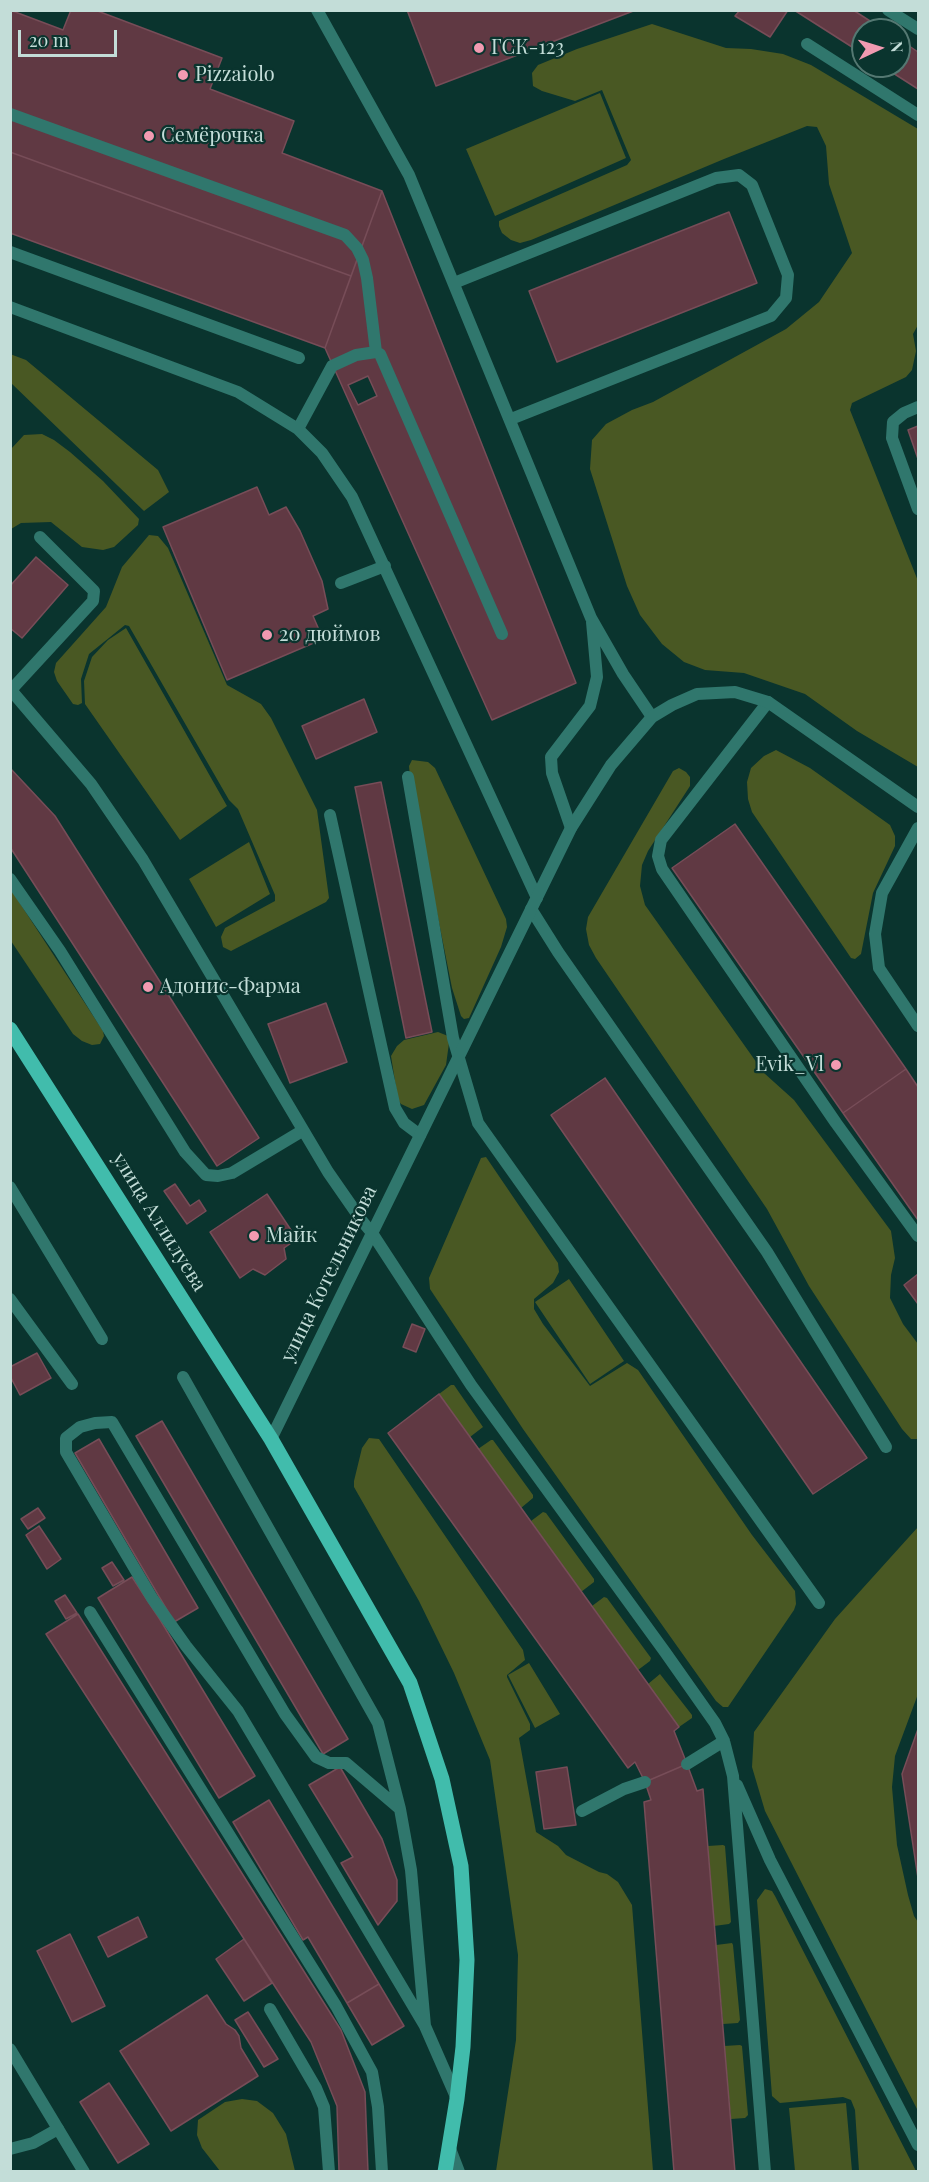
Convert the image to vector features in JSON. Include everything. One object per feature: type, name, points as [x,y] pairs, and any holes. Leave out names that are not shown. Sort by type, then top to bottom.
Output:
[{"type":"main road","name":"улица Аллилуева","points":[[10,1029],[271,1439]]},
{"type":"main road","points":[[271,1439],[410,1683],[442,1779],[461,1866],[467,1960],[463,2047],[445,2172]]},
{"type":"street","points":[[317,10],[409,175],[591,618],[623,674],[652,717]]},
{"type":"street","points":[[888,10],[918,29]]},
{"type":"street","points":[[807,44],[918,115]]},
{"type":"street","points":[[10,114],[345,235],[357,248],[363,260],[376,352],[383,358],[502,634]]},
{"type":"street","points":[[454,283],[716,178],[739,175],[752,185],[788,275],[786,298],[771,316],[510,419]]},
{"type":"street","points":[[10,252],[299,358]]},
{"type":"street","points":[[10,307],[238,392],[298,429],[322,453],[352,497],[385,566],[534,903],[558,952],[767,1252],[886,1447]]},
{"type":"street","points":[[298,429],[332,366],[356,355],[376,352]]},
{"type":"street","points":[[918,407],[904,413],[893,422],[892,438],[918,509]]},
{"type":"street","points":[[40,537],[94,591],[93,601],[11,689],[91,784],[144,860],[328,1172],[372,1233],[471,1385],[715,1723],[724,1741],[733,1776],[770,1860],[918,2145]]},
{"type":"street","points":[[341,584],[385,566]]},
{"type":"street","points":[[571,828],[552,772],[551,757],[590,706],[597,677],[591,618]]},
{"type":"street","name":"улица Котельникова","points":[[271,1439],[571,828],[611,765],[652,717],[697,694],[735,692],[768,702],[918,807]]},
{"type":"street","points":[[768,702],[661,840],[658,856],[662,869],[722,957],[836,1123],[918,1236]]},
{"type":"street","points":[[408,777],[453,1038],[478,1124],[819,1603]]},
{"type":"street","points":[[330,815],[395,1108],[404,1123],[420,1135]]},
{"type":"street","points":[[918,828],[882,892],[875,934],[879,968],[918,1026]]},
{"type":"street","points":[[10,879],[60,951],[185,1152],[206,1175],[218,1176],[232,1173],[302,1131]]},
{"type":"street","points":[[10,1187],[102,1339]]},
{"type":"street","points":[[10,1299],[72,1384]]},
{"type":"street","points":[[183,1377],[378,1723],[400,1809],[411,1870],[425,2026]]},
{"type":"street","points":[[400,1809],[345,1763],[329,1763],[316,1757],[306,1744],[285,1714],[112,1422],[80,1427],[66,1438],[66,1452],[152,1598],[186,1646],[238,1711],[425,2026],[457,2099]]},
{"type":"street","points":[[90,1612],[336,2006],[372,2072],[378,2107],[382,2172]]},
{"type":"street","points":[[687,1764],[724,1741]]},
{"type":"street","points":[[733,1776],[765,2172]]},
{"type":"street","points":[[582,1811],[624,1789],[645,1782]]},
{"type":"street","points":[[270,2009],[316,2088],[324,2107],[329,2172]]},
{"type":"street","points":[[10,2049],[84,2172]]},
{"type":"street","points":[[10,2149],[33,2143],[58,2129]]},
{"type":"street","points":[[449,2146],[459,2172]]},
{"type":"green space","points":[[652,24],[726,48],[783,54],[811,65],[918,129],[918,325],[913,334],[916,351],[912,370],[906,377],[852,403],[850,410],[918,581],[918,767],[857,731],[805,694],[744,673],[705,670],[684,662],[662,644],[640,615],[627,586],[590,469],[592,440],[606,424],[653,402],[786,329],[819,302],[852,253],[829,184],[826,146],[817,127],[807,126],[531,240],[520,243],[502,233],[499,221],[627,165],[631,160],[602,90],[575,101],[533,86],[532,73],[538,65],[577,49]]},
{"type":"green space","points":[[600,93],[626,158],[495,216],[466,149]]},
{"type":"green space","points":[[10,354],[26,360],[158,470],[169,492],[144,511],[11,383]]},
{"type":"green space","points":[[42,434],[70,452],[103,481],[139,519],[138,525],[114,547],[103,550],[82,547],[51,522],[21,523],[11,529],[11,449],[24,435]]},
{"type":"green space","points":[[149,535],[158,536],[168,548],[227,685],[261,704],[271,718],[317,810],[329,898],[326,902],[231,951],[223,947],[221,937],[225,928],[275,901],[275,895],[238,809],[229,800],[129,626],[125,625],[89,654],[81,679],[82,703],[73,704],[57,681],[54,672],[56,663],[106,607],[122,567]]},
{"type":"green space","points":[[126,628],[227,806],[180,840],[85,704],[84,681],[92,657],[108,640]]},
{"type":"green space","points":[[776,750],[810,768],[890,825],[895,836],[895,846],[873,893],[861,954],[855,959],[851,958],[752,812],[748,799],[747,782],[751,768],[764,756]]},
{"type":"green space","points":[[412,760],[428,762],[435,768],[506,919],[507,927],[501,947],[469,1018],[464,1019],[461,1016],[452,988],[410,777],[409,766]]},
{"type":"green space","points":[[679,768],[690,777],[690,786],[648,851],[642,865],[640,886],[645,905],[764,1073],[794,1100],[891,1231],[895,1258],[891,1275],[890,1298],[903,1324],[918,1344],[918,1439],[911,1439],[902,1429],[809,1286],[767,1209],[589,945],[586,929],[588,917],[673,771]]},
{"type":"green space","points":[[249,842],[270,894],[216,927],[189,879]]},
{"type":"green space","points":[[10,888],[103,1031],[104,1036],[100,1044],[92,1045],[73,1034],[11,941]]},
{"type":"green space","points":[[438,1032],[448,1036],[446,1065],[424,1105],[412,1109],[398,1100],[391,1056],[404,1040]]},
{"type":"green space","points":[[486,1157],[558,1263],[559,1272],[553,1283],[534,1299],[534,1309],[543,1324],[590,1386],[627,1363],[638,1370],[752,1535],[795,1591],[794,1610],[728,1707],[723,1707],[716,1701],[523,1429],[430,1289],[429,1278],[481,1158]]},
{"type":"green space","points":[[569,1279],[624,1361],[590,1384],[535,1302]]},
{"type":"green space","points":[[454,1385],[483,1427],[470,1437],[439,1394]]},
{"type":"green space","points":[[369,1438],[379,1439],[523,1650],[525,1660],[507,1677],[530,1724],[530,1730],[519,1738],[536,1832],[558,1846],[566,1855],[607,1874],[618,1882],[632,1905],[653,2171],[496,2171],[516,2040],[518,1955],[490,1760],[454,1673],[419,1601],[354,1487],[362,1448]]},
{"type":"green space","points":[[491,1440],[533,1495],[533,1498],[521,1508],[478,1449]]},
{"type":"green space","points":[[543,1512],[594,1579],[594,1582],[581,1592],[531,1521]]},
{"type":"green space","points":[[918,1527],[918,1694],[895,1756],[892,1787],[897,1845],[908,1895],[918,1922],[918,2111],[765,1811],[752,1767],[754,1732],[835,1619]]},
{"type":"green space","points":[[604,1597],[651,1658],[638,1670],[592,1606]]},
{"type":"green space","points":[[529,1663],[560,1714],[535,1728],[508,1675]]},
{"type":"green space","points":[[660,1674],[692,1715],[692,1718],[679,1727],[648,1684]]},
{"type":"green space","points":[[708,1846],[725,1846],[731,1922],[714,1926]]},
{"type":"green space","points":[[765,1889],[772,1891],[775,1896],[916,2171],[859,2171],[855,2110],[851,2100],[843,2097],[780,2103],[772,2096],[757,1900]]},
{"type":"green space","points":[[732,1943],[740,2020],[738,2023],[723,2024],[716,1945]]},
{"type":"green space","points":[[724,2046],[742,2046],[748,2115],[745,2118],[731,2119]]},
{"type":"green space","points":[[242,2099],[257,2101],[273,2113],[286,2134],[295,2171],[220,2171],[202,2148],[197,2135],[198,2120],[225,2102]]},
{"type":"green space","points":[[846,2103],[852,2171],[795,2171],[789,2108]]},
{"type":"building","name":"Семёрочка","points":[[10,10],[63,30],[71,10],[95,10],[222,58],[210,89],[294,121],[282,153],[382,191],[351,276],[10,152]]},
{"type":"building","name":"ГСК-123","points":[[407,10],[636,10],[436,86]]},
{"type":"building","points":[[740,10],[788,10],[770,37],[735,16]]},
{"type":"building","points":[[794,10],[853,10],[865,18],[851,18],[851,46]]},
{"type":"building","points":[[911,47],[918,52],[918,89],[901,78],[911,78]]},
{"type":"building","points":[[10,152],[351,276],[325,348],[10,233]]},
{"type":"building","points":[[382,191],[576,683],[492,720],[325,348]]},
{"type":"building","points":[[729,212],[757,283],[557,362],[529,291]]},
{"type":"building","points":[[368,376],[377,396],[358,405],[348,385]]},
{"type":"building","points":[[918,426],[918,459],[908,430]]},
{"type":"building","points":[[257,487],[269,515],[286,507],[300,531],[322,581],[328,609],[313,616],[323,639],[227,680],[163,527]]},
{"type":"building","points":[[36,557],[68,585],[22,638],[10,628],[10,586]]},
{"type":"building","points":[[364,699],[377,732],[316,759],[302,726]]},
{"type":"building","points":[[10,768],[55,816],[259,1138],[217,1166],[10,847]]},
{"type":"building","points":[[381,782],[432,1032],[406,1038],[355,787]]},
{"type":"building","points":[[735,824],[906,1069],[843,1113],[672,868]]},
{"type":"building","points":[[326,1003],[347,1062],[290,1083],[268,1024]]},
{"type":"building","points":[[906,1069],[918,1087],[918,1220],[843,1113]]},
{"type":"building","points":[[605,1078],[867,1458],[813,1494],[551,1115]]},
{"type":"building","points":[[175,1184],[190,1206],[199,1200],[206,1211],[187,1224],[164,1191]]},
{"type":"building","name":"Майк","points":[[267,1194],[297,1239],[284,1248],[286,1259],[265,1275],[253,1269],[240,1278],[210,1232]]},
{"type":"building","points":[[918,1274],[918,1304],[904,1285]]},
{"type":"building","points":[[412,1324],[425,1329],[416,1352],[403,1347]]},
{"type":"building","points":[[37,1353],[51,1378],[20,1395],[10,1376],[10,1367]]},
{"type":"building","points":[[439,1394],[679,1727],[674,1731],[687,1764],[645,1782],[635,1762],[628,1768],[388,1433]]},
{"type":"building","points":[[162,1421],[348,1739],[323,1754],[136,1436]]},
{"type":"building","points":[[99,1439],[198,1608],[174,1622],[75,1453]]},
{"type":"building","points":[[38,1508],[45,1518],[28,1529],[21,1519]]},
{"type":"building","points":[[39,1526],[61,1559],[47,1569],[26,1535]]},
{"type":"building","points":[[112,1562],[124,1580],[113,1586],[102,1568]]},
{"type":"building","points":[[132,1577],[255,1776],[219,1798],[98,1598]]},
{"type":"building","points":[[65,1595],[77,1613],[66,1619],[55,1601]]},
{"type":"building","points":[[78,1614],[341,2030],[365,2092],[368,2172],[339,2172],[337,2106],[311,2042],[46,1634]]},
{"type":"building","points":[[918,1729],[918,1878],[902,1774]]},
{"type":"building","points":[[687,1764],[697,1791],[703,1789],[735,2172],[674,2172],[644,1802],[651,1800],[645,1782]]},
{"type":"building","points":[[340,1767],[382,1839],[397,1880],[397,1901],[378,1925],[341,1863],[353,1857],[309,1785]]},
{"type":"building","points":[[567,1767],[576,1825],[544,1829],[536,1772]]},
{"type":"building","points":[[269,1800],[379,1984],[347,2003],[308,1937],[303,1940],[233,1822]]},
{"type":"building","points":[[138,1917],[147,1937],[108,1957],[98,1937]]},
{"type":"building","points":[[70,1934],[105,2006],[72,2022],[37,1951]]},
{"type":"building","points":[[244,1939],[272,1983],[244,2001],[216,1959]]},
{"type":"building","points":[[379,1984],[404,2026],[372,2045],[347,2003]]},
{"type":"building","points":[[207,1995],[226,2024],[239,2036],[241,2048],[258,2076],[171,2131],[120,2051]]},
{"type":"building","points":[[248,2012],[278,2059],[264,2067],[235,2020]]},
{"type":"building","points":[[109,2083],[149,2144],[118,2163],[80,2102]]},
{"type":"place","name":"ГСК-123","points":[[479,48]]},
{"type":"place","name":"Pizzaiolo","points":[[183,75]]},
{"type":"place","name":"Семёрочка","points":[[149,136]]},
{"type":"place","name":"20 дюймов","points":[[267,635]]},
{"type":"place","name":"Адонис-Фарма","points":[[148,987]]},
{"type":"place","name":"Evik_Vl","points":[[836,1065]]},
{"type":"place","name":"Майк","points":[[254,1236]]}]
